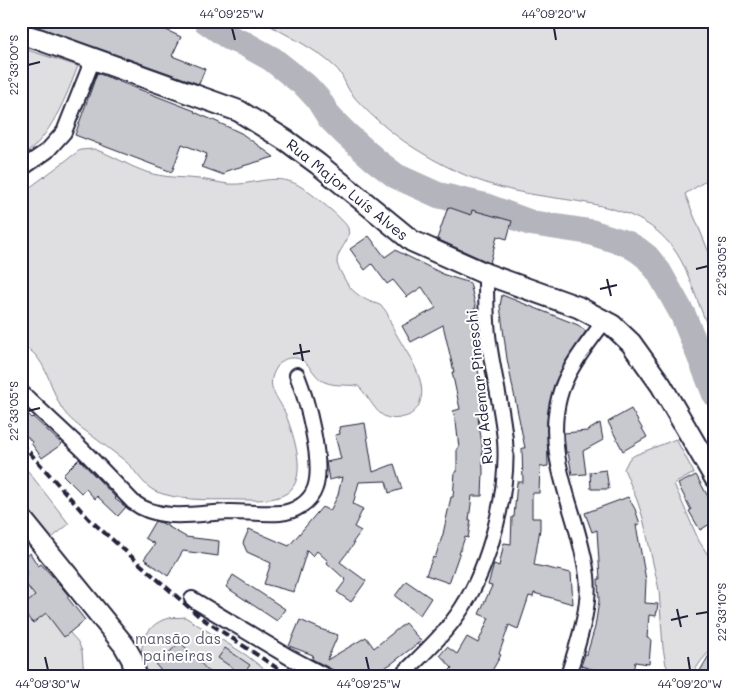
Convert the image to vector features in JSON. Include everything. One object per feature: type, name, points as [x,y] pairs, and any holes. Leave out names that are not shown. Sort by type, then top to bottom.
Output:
[{"type":"street","name":"Rua Major Luís Alves","points":[[21,34],[229,107],[287,141],[412,241],[486,274],[578,307],[605,320],[621,332],[661,385],[715,478]]},
{"type":"street","points":[[21,169],[47,151],[64,132],[93,59]]},
{"type":"street","name":"Rua Ademar Pineschi","points":[[401,676],[435,641],[463,607],[475,584],[495,532],[505,477],[504,438],[488,334],[486,274]]},
{"type":"street","points":[[568,676],[583,620],[587,597],[587,575],[554,439],[556,410],[563,386],[575,363],[605,320]]},
{"type":"street","points":[[21,392],[141,508],[154,513],[174,516],[230,512],[280,513],[294,510],[307,501],[315,488],[317,478],[315,446],[308,411],[297,375]]},
{"type":"street","points":[[21,518],[124,645],[132,659],[136,676]]},
{"type":"street","points":[[192,599],[289,657],[325,676]]},
{"type":"green space","points":[[262,21],[715,21],[715,175],[685,194],[715,267],[715,345],[684,266],[673,248],[657,231],[638,219],[617,210],[503,188],[479,181],[444,165],[404,141],[363,107],[349,90],[338,70],[327,60]]},
{"type":"green space","points":[[21,48],[78,66],[62,104],[49,128],[40,140],[21,157]]},
{"type":"green space","points":[[94,149],[139,170],[159,175],[203,179],[229,184],[275,179],[284,180],[303,188],[320,201],[341,219],[348,228],[348,237],[337,258],[339,270],[356,293],[380,305],[385,310],[413,362],[421,383],[422,393],[416,410],[407,416],[395,419],[388,418],[377,410],[358,386],[325,382],[317,377],[305,362],[297,358],[287,359],[277,367],[273,374],[272,386],[289,423],[297,456],[297,477],[294,486],[287,493],[265,500],[203,500],[173,497],[157,492],[149,487],[124,460],[67,415],[57,399],[41,363],[36,356],[21,345],[21,194],[80,150]]},
{"type":"green space","points":[[676,439],[694,473],[674,484],[699,541],[715,566],[715,645],[691,676],[673,676],[666,665],[659,590],[643,518],[624,469],[629,459],[635,455]]},
{"type":"green space","points":[[21,462],[69,524],[48,541],[21,506]]},
{"type":"green space","points":[[21,577],[78,642],[82,651],[84,676],[21,676]]},
{"type":"green space","name":"mansão das paineiras","points":[[185,617],[246,655],[273,676],[141,676],[142,649],[147,633],[160,622],[169,618]]},
{"type":"building","points":[[25,21],[147,21],[181,37],[172,56],[205,69],[199,84]]},
{"type":"building","points":[[97,73],[195,111],[241,133],[274,157],[226,171],[224,175],[202,167],[207,154],[182,144],[172,172],[75,135]]},
{"type":"building","points":[[448,207],[471,215],[472,210],[512,221],[507,239],[497,236],[490,263],[437,239]]},
{"type":"building","points":[[369,236],[385,257],[395,250],[445,275],[470,283],[476,308],[472,310],[479,353],[475,354],[487,416],[478,418],[482,444],[482,496],[472,496],[468,538],[465,537],[449,583],[426,575],[433,557],[435,558],[443,534],[451,497],[453,497],[455,472],[457,472],[457,448],[459,448],[453,411],[460,409],[452,372],[454,372],[443,325],[411,342],[402,326],[436,308],[422,287],[407,297],[393,280],[387,284],[372,264],[365,270],[350,249]]},
{"type":"building","points":[[502,295],[578,325],[586,331],[565,362],[554,385],[547,421],[548,466],[540,467],[539,493],[532,493],[532,518],[540,518],[534,565],[571,573],[573,604],[534,593],[533,597],[529,596],[518,629],[509,625],[499,654],[501,655],[489,676],[444,676],[452,668],[440,655],[447,647],[457,654],[467,637],[478,643],[489,618],[479,614],[492,586],[488,585],[494,564],[499,566],[504,543],[511,544],[512,517],[514,517],[517,482],[523,482],[522,448],[525,448],[507,359],[500,306]]},
{"type":"building","points":[[21,407],[62,444],[42,458],[32,442],[21,430]]},
{"type":"building","points":[[631,409],[647,437],[623,451],[608,422]]},
{"type":"building","points":[[365,423],[373,472],[394,464],[402,489],[389,493],[386,481],[359,482],[353,504],[363,509],[354,527],[361,531],[340,562],[366,581],[351,602],[337,592],[346,580],[317,551],[313,556],[307,550],[294,592],[264,584],[271,563],[247,552],[243,543],[249,529],[289,546],[322,507],[330,511],[338,495],[342,477],[329,480],[326,462],[341,459],[335,435],[340,434],[339,427]]},
{"type":"building","points":[[600,423],[603,440],[583,451],[586,474],[572,475],[568,452],[566,453],[564,433],[587,431]]},
{"type":"building","points":[[79,459],[115,499],[126,507],[118,516],[97,496],[95,499],[86,489],[81,493],[63,475]]},
{"type":"building","points":[[606,470],[609,489],[591,489],[590,472]]},
{"type":"building","points":[[696,475],[715,509],[715,521],[700,530],[689,511],[691,510],[678,484]]},
{"type":"building","points":[[628,497],[635,509],[640,524],[636,525],[646,580],[645,603],[658,604],[656,616],[649,615],[647,638],[651,639],[649,664],[635,662],[632,676],[617,676],[581,666],[585,654],[587,654],[595,627],[599,601],[598,579],[600,579],[597,530],[592,532],[585,513]]},
{"type":"building","points":[[155,521],[186,537],[219,541],[218,556],[183,551],[168,576],[144,559],[155,544],[145,538]]},
{"type":"building","points":[[30,553],[38,566],[41,564],[69,596],[67,597],[85,620],[64,637],[46,613],[33,623],[21,610],[35,596],[22,579],[28,574],[21,565],[21,560]]},
{"type":"building","points":[[233,575],[285,609],[277,621],[226,587]]},
{"type":"building","points":[[406,581],[431,598],[420,615],[395,596]]},
{"type":"building","points":[[300,620],[338,635],[327,660],[366,637],[374,648],[405,623],[421,641],[391,664],[370,676],[345,676],[312,659],[313,655],[289,646]]},
{"type":"building","points":[[180,642],[213,676],[166,676],[156,665]]},
{"type":"building","points":[[715,645],[715,676],[697,676]]},
{"type":"building","points":[[225,648],[250,665],[243,675],[218,658]]},
{"type":"waterway","points":[[206,21],[230,38],[272,59],[306,86],[318,99],[330,118],[375,160],[396,176],[438,195],[485,206],[531,223],[590,232],[628,244],[638,250],[647,257],[659,272],[683,315],[715,394]]},
{"type":"railway","points":[[21,443],[89,519],[200,617],[289,676]]}]
